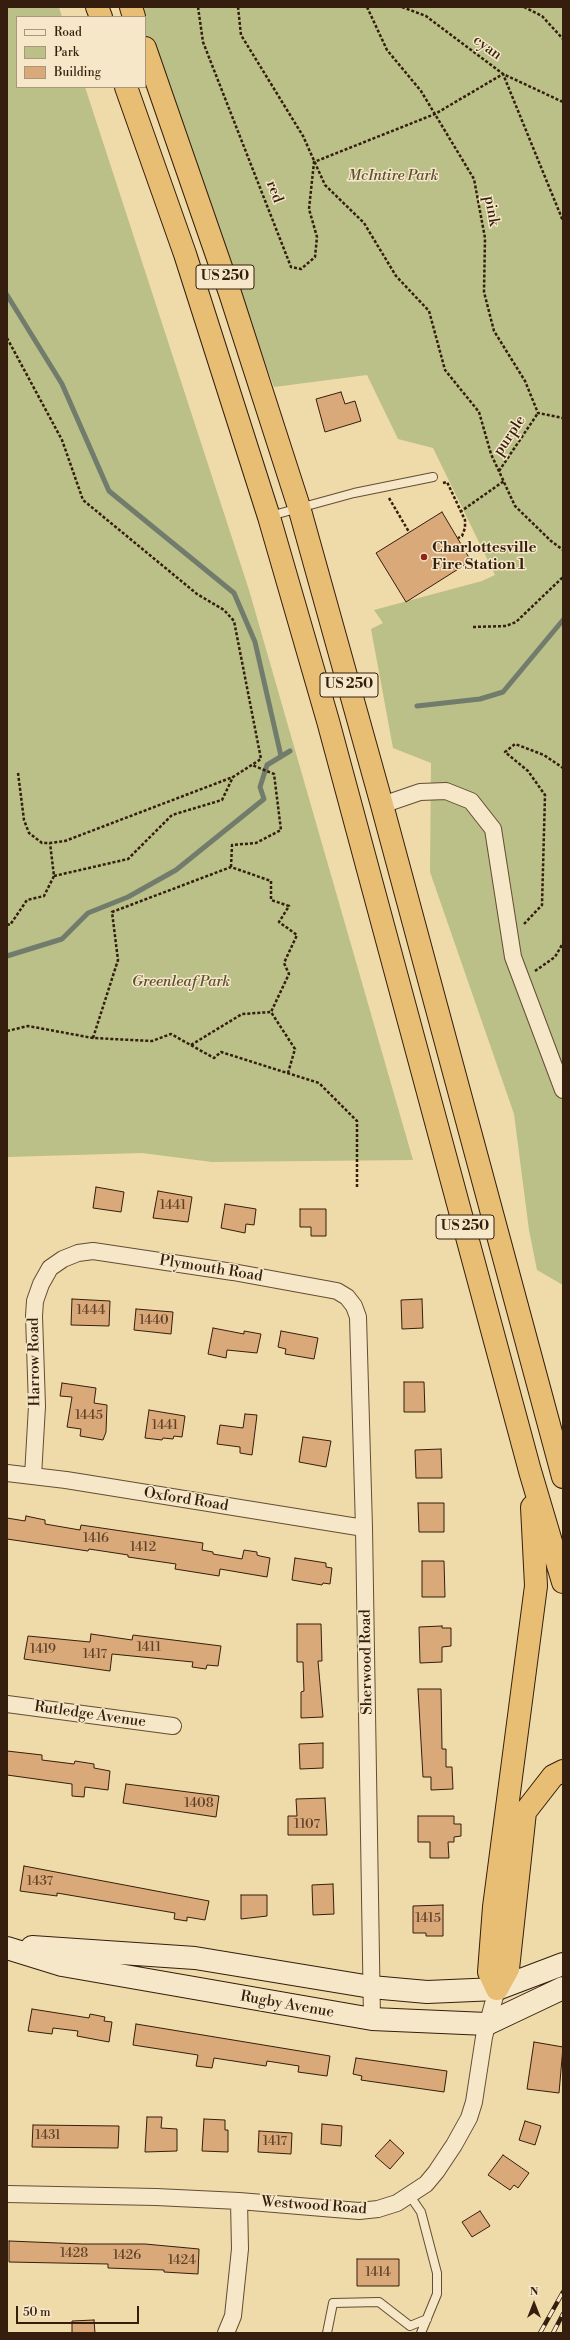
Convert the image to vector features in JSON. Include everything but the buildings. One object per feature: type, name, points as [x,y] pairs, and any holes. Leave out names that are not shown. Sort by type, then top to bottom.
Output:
[{"type":"highway","name":"US 250","points":[[146,51],[230,293],[299,507],[382,805],[563,1477]]},
{"type":"highway","name":"US 250","points":[[126,88],[185,254],[269,517],[328,721],[530,1471],[563,1582]]},
{"type":"highway","points":[[506,1265],[532,1338],[563,1413]]},
{"type":"highway","points":[[497,1989],[488,1972],[494,1907],[536,1586],[530,1471]]},
{"type":"highway","points":[[497,1989],[508,1969],[525,1812],[553,1776],[563,1771]]},
{"type":"street","points":[[382,805],[420,792],[446,791],[471,801],[493,829],[513,957],[563,1090]]},
{"type":"street","name":"Plymouth Road","points":[[63,1259],[78,1253],[93,1251],[233,1272],[337,1291],[347,1297],[354,1306]]},
{"type":"street","name":"Harrow Road","points":[[33,1476],[37,1406],[34,1316],[35,1301],[41,1284],[50,1268],[63,1259]]},
{"type":"street","name":"Sherwood Road","points":[[354,1306],[358,1317],[364,1528],[372,2019]]},
{"type":"street","name":"Oxford Road","points":[[7,1473],[364,1528]]},
{"type":"street","name":"Rutledge Avenue","points":[[7,1704],[173,1726]]},
{"type":"street","name":"Rugby Avenue","points":[[7,1946],[195,1958],[371,1987],[427,1992],[497,1989],[563,1964]]},
{"type":"street","name":"Rugby Avenue","points":[[7,1946],[62,1965],[372,2019],[487,2024],[563,1988]]},
{"type":"street","name":"Westwood Road","points":[[7,2194],[156,2197],[239,2201],[359,2211],[378,2209],[410,2196],[426,2184],[436,2172],[454,2145],[469,2118],[474,2102],[487,2024],[497,1989]]},
{"type":"street","points":[[226,2333],[233,2316],[240,2248],[239,2201]]},
{"type":"lane","points":[[269,517],[299,507],[382,487],[433,477]]},
{"type":"lane","points":[[410,2196],[421,2212],[437,2273],[437,2294],[421,2333]]},
{"type":"lane","points":[[328,2333],[333,2303],[379,2302],[410,2326],[427,2319]]},
{"type":"path","name":"red","points":[[198,7],[203,42],[291,267],[302,269],[315,257],[317,237],[309,209],[314,162]]},
{"type":"path","points":[[238,7],[241,35],[303,136],[325,185],[364,223],[396,276],[428,311],[445,370],[479,412],[491,454],[516,506],[551,541],[563,550]]},
{"type":"path","name":"pink","points":[[368,7],[387,50],[421,91],[474,179],[485,238],[484,292],[494,331],[525,381],[538,413]]},
{"type":"path","name":"cyan","points":[[402,7],[426,16],[503,74],[563,102]]},
{"type":"path","points":[[524,7],[542,16],[563,39]]},
{"type":"path","points":[[314,162],[435,114],[503,74],[563,221]]},
{"type":"path","points":[[7,338],[62,440],[82,500],[197,594],[224,610],[234,621],[261,759],[233,777],[65,841],[50,843],[42,843],[30,833],[24,820],[18,773]]},
{"type":"path","points":[[538,413],[563,418]]},
{"type":"path","name":"purple","points":[[499,471],[538,413]]},
{"type":"path","points":[[460,512],[504,481]]},
{"type":"path","points":[[436,485],[447,482],[465,520],[465,528],[462,536],[458,538]]},
{"type":"path","points":[[382,487],[409,532]]},
{"type":"path","points":[[472,627],[506,626],[516,622],[563,577]]},
{"type":"path","points":[[520,929],[542,905],[545,795],[528,771],[505,752],[515,744],[544,755],[563,768]]},
{"type":"path","points":[[231,867],[232,844],[256,843],[281,830],[274,774],[272,771],[263,770],[252,765]]},
{"type":"path","points":[[54,876],[128,859],[172,815],[222,800],[233,777]]},
{"type":"path","points":[[7,924],[10,925],[27,900],[44,896],[54,876],[50,843]]},
{"type":"path","points":[[93,1038],[118,960],[112,912],[231,867],[272,881],[271,900],[289,906],[279,922],[297,934],[284,964],[289,974],[271,1012]]},
{"type":"path","points":[[529,975],[555,958],[563,943]]},
{"type":"path","points":[[192,1045],[242,1014],[271,1012]]},
{"type":"path","points":[[271,1012],[295,1049],[288,1073]]},
{"type":"path","points":[[7,1031],[28,1026],[93,1038],[152,1041],[170,1034],[214,1058],[221,1052],[319,1083],[357,1121],[357,1188]]},
{"type":"green space","name":"Greenleaf Park","points":[[7,7],[59,7],[62,16],[16,16],[16,88],[85,88],[249,590],[413,1160],[212,1162],[142,1153],[7,1157]]},
{"type":"green space","name":"McIntire Park","points":[[131,7],[563,7],[563,1285],[537,1270],[529,1230],[514,1114],[430,872],[431,763],[393,748],[371,629],[383,623],[374,610],[482,581],[495,575],[433,448],[398,439],[367,375],[274,387],[146,46],[146,16],[135,16]]},
{"type":"waterway","points":[[7,295],[62,384],[109,491],[234,593],[255,642],[281,756]]},
{"type":"waterway","points":[[417,706],[480,699],[503,692],[563,620]]},
{"type":"waterway","points":[[7,956],[62,939],[88,913],[128,897],[176,870],[264,799],[260,787],[267,765],[290,751]]},
{"type":"railway","points":[[540,2333],[563,2292]]},
{"type":"railway","points":[[553,2333],[563,2314]]},
{"type":"place","name":"Charlottesville Fire Station 1","points":[[424,557]]}]
